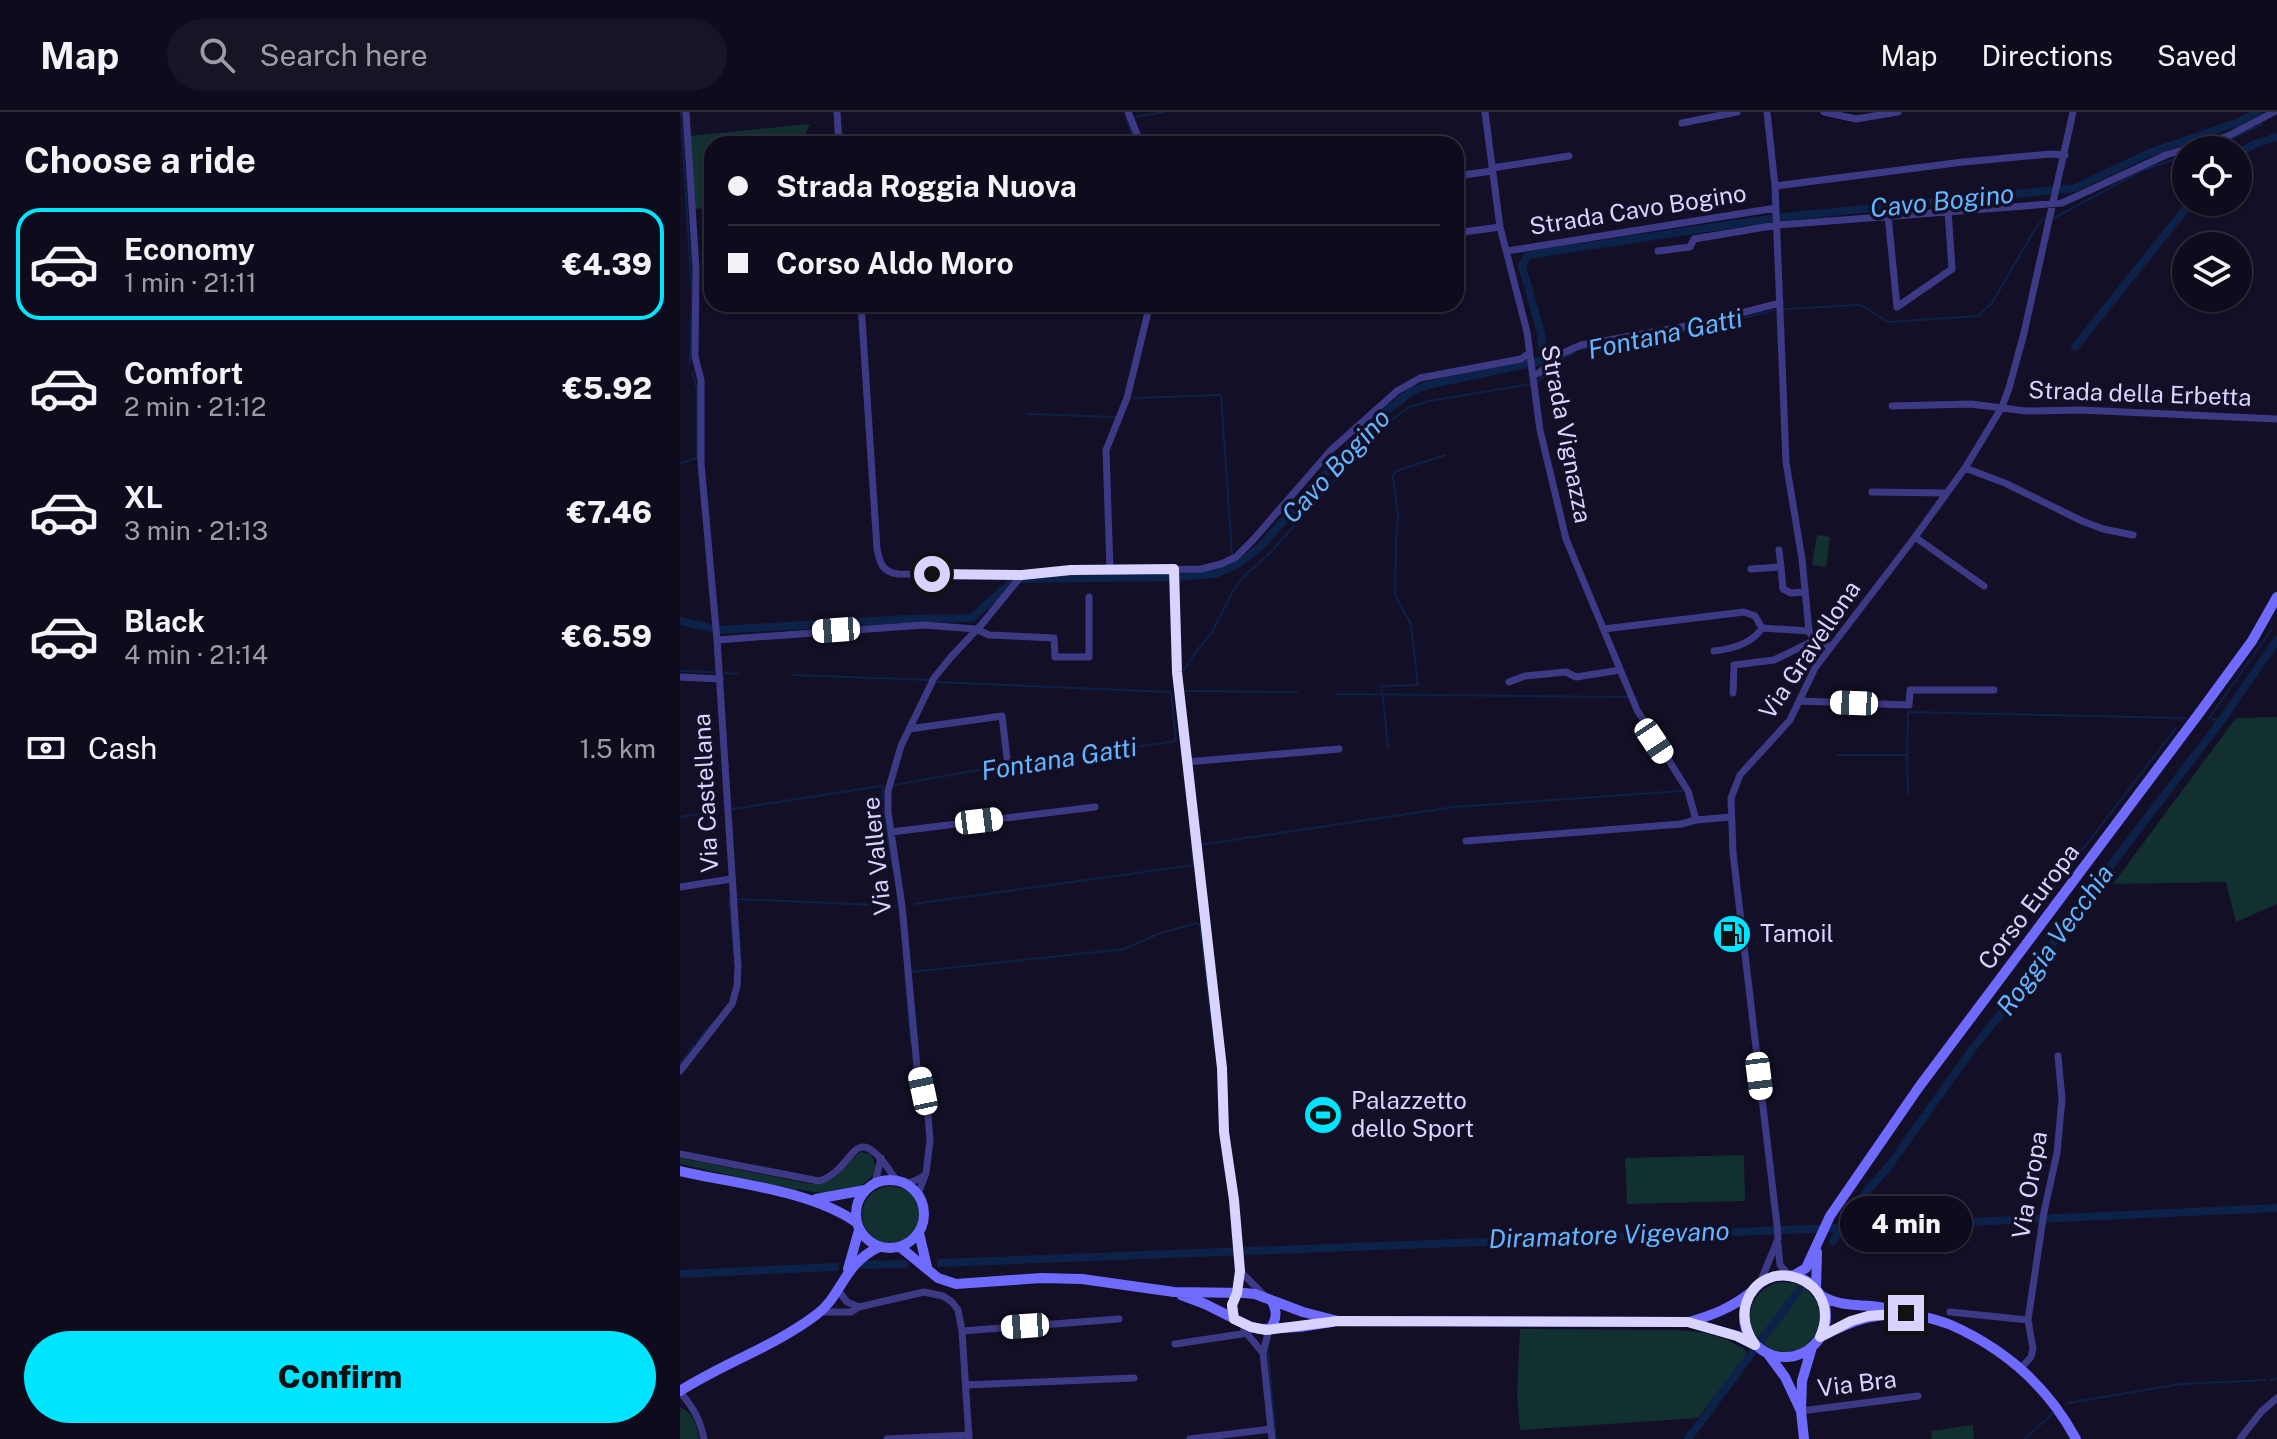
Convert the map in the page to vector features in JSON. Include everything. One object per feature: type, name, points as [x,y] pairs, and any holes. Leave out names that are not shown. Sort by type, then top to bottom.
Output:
[{"type":"main road","name":"Corso Europa","points":[[1818,1242],[1830,1216],[1928,1074],[2244,653],[2277,597]]},
{"type":"main road","points":[[680,1171],[814,1199],[840,1211],[858,1226],[867,1240],[879,1247],[900,1247],[919,1233]]},
{"type":"main road","points":[[814,1199],[865,1190],[875,1183],[901,1182],[918,1194],[924,1213],[919,1233],[927,1267]]},
{"type":"main road","points":[[847,1271],[858,1226],[857,1205],[865,1190]]},
{"type":"main road","points":[[1174,1292],[1251,1327],[1269,1330],[1338,1321],[1688,1322],[1717,1314],[1737,1304],[1773,1277],[1792,1276],[1806,1268],[1818,1242]]},
{"type":"main road","points":[[1818,1242],[1815,1272],[1818,1293],[1834,1303],[1888,1308],[1926,1317],[1998,1351],[2039,1385],[2076,1439]]},
{"type":"main road","points":[[680,1392],[820,1312],[847,1271],[865,1254],[879,1247]]},
{"type":"main road","points":[[900,1247],[938,1278],[956,1284],[1041,1278],[1082,1279],[1174,1292],[1255,1294],[1338,1321]]},
{"type":"main road","points":[[1792,1276],[1810,1284],[1818,1293],[1826,1316],[1802,1381],[1804,1439]]},
{"type":"main road","points":[[1756,1287],[1749,1297],[1744,1317],[1749,1336],[1785,1377],[1801,1411]]},
{"type":"main road","points":[[1234,1319],[1232,1305],[1237,1293]]},
{"type":"main road","points":[[1269,1330],[1276,1318],[1271,1300]]},
{"type":"main road","points":[[1820,1337],[1868,1316],[1906,1313]]},
{"type":"main road","points":[[1688,1322],[1737,1336],[1777,1356],[1795,1356],[1812,1347]]},
{"type":"street","name":"Via Castellana","points":[[680,1071],[732,1004],[738,967],[716,623],[701,463],[701,380],[695,357],[696,269],[686,112]]},
{"type":"street","points":[[837,112],[838,136]]},
{"type":"street","points":[[1128,112],[1138,136]]},
{"type":"street","name":"Strada Vignazza","points":[[1485,112],[1500,227],[1527,332],[1546,460],[1566,539],[1643,720],[1688,791],[1696,820]]},
{"type":"street","points":[[1682,123],[1737,112]]},
{"type":"street","points":[[1767,112],[1775,186],[1786,462],[1809,631],[1830,647]]},
{"type":"street","points":[[1768,121],[1774,112]]},
{"type":"street","points":[[1824,112],[1856,119],[1898,112]]},
{"type":"street","name":"Via Gravellona","points":[[1756,1287],[1778,1238],[1748,987],[1731,817],[1733,791],[1740,775],[1790,720],[1815,668],[1965,468],[2002,407],[2018,359],[2073,112]]},
{"type":"street","name":"Strada Cavo Bogino","points":[[1658,251],[1690,247],[1694,239],[1777,224],[2055,201],[2062,203],[2166,155],[2228,136],[2274,112]]},
{"type":"street","points":[[1775,186],[1963,162],[2065,155]]},
{"type":"street","points":[[1464,175],[1569,156]]},
{"type":"street","name":"Strada Cavo Bogino","points":[[1507,251],[1776,208]]},
{"type":"street","points":[[1888,215],[1897,307],[1952,269],[1948,210]]},
{"type":"street","points":[[1464,232],[1500,227]]},
{"type":"street","points":[[862,312],[877,549],[882,567],[898,574],[1021,575],[1110,569],[1201,569],[1221,564],[1236,557],[1253,540],[1332,449],[1397,391],[1420,378],[1521,359],[1539,373],[1561,354],[1581,345],[1703,323],[1780,303]]},
{"type":"street","points":[[1110,569],[1106,450],[1127,398],[1148,312]]},
{"type":"street","name":"Strada della Erbetta","points":[[1892,406],[1971,404],[2026,411],[2081,410],[2277,419]]},
{"type":"street","points":[[1965,468],[2005,483],[2082,521],[2133,535]]},
{"type":"street","points":[[1872,492],[1947,493]]},
{"type":"street","points":[[1915,537],[1984,586]]},
{"type":"street","points":[[1779,550],[1783,589],[1791,593],[1805,592]]},
{"type":"street","points":[[1751,569],[1781,567]]},
{"type":"street","points":[[1174,569],[1177,672],[1222,1068],[1224,1132],[1240,1271],[1237,1293]]},
{"type":"street","name":"Via Vallere","points":[[918,1194],[926,1173],[930,1140],[928,1115],[917,1067],[888,791],[901,746],[934,678],[1021,575]]},
{"type":"street","points":[[717,638],[924,625],[976,629],[989,635],[1054,638],[1055,657],[1089,657],[1089,597]]},
{"type":"street","points":[[1604,629],[1744,612],[1755,616],[1762,628]]},
{"type":"street","points":[[1762,628],[1809,631]]},
{"type":"street","points":[[1714,651],[1746,643],[1756,638],[1762,628]]},
{"type":"street","points":[[1733,693],[1734,665],[1774,660],[1817,639]]},
{"type":"street","points":[[1509,682],[1525,676],[1566,672],[1576,677],[1620,670]]},
{"type":"street","points":[[680,677],[720,679]]},
{"type":"street","points":[[1799,701],[1909,705],[1910,690],[1994,690]]},
{"type":"street","points":[[909,729],[1002,716],[1007,758]]},
{"type":"street","points":[[1186,762],[1339,749]]},
{"type":"street","points":[[891,832],[1095,807]]},
{"type":"street","points":[[1466,841],[1681,824],[1731,817]]},
{"type":"street","points":[[680,887],[731,879]]},
{"type":"street","name":"Via Oropa","points":[[2020,1369],[2031,1357],[2033,1349],[2028,1320],[2061,1122],[2058,1056]]},
{"type":"street","points":[[680,1154],[819,1181],[828,1179],[851,1153],[869,1148],[881,1156],[901,1182],[919,1179],[926,1173]]},
{"type":"street","points":[[875,1183],[881,1156]]},
{"type":"street","points":[[1778,1238],[1780,1265],[1792,1276]]},
{"type":"street","points":[[1240,1271],[1271,1300]]},
{"type":"street","points":[[837,1288],[847,1302],[859,1307]]},
{"type":"street","points":[[820,1312],[851,1312],[859,1307],[924,1292],[943,1296],[958,1310],[969,1437],[887,1439]]},
{"type":"street","points":[[1950,1312],[2028,1320]]},
{"type":"street","points":[[962,1331],[1119,1319]]},
{"type":"street","points":[[1234,1319],[1263,1353]]},
{"type":"street","points":[[1269,1330],[1263,1353],[1272,1439]]},
{"type":"street","points":[[1175,1344],[1248,1333]]},
{"type":"street","points":[[966,1385],[1134,1378]]},
{"type":"street","points":[[680,1392],[694,1409],[704,1439]]},
{"type":"street","name":"Via Bra","points":[[1801,1411],[1918,1396]]},
{"type":"street","points":[[2240,1439],[2261,1412],[2277,1398]]},
{"type":"street","points":[[1190,1439],[1271,1429]]},
{"type":"green space","points":[[810,124],[804,136],[704,136],[704,208],[695,209],[690,136]]},
{"type":"green space","points":[[1817,535],[1830,537],[1826,567],[1812,565]]},
{"type":"green space","points":[[2277,717],[2277,904],[2236,922],[2226,882],[2113,884],[2236,718]]},
{"type":"green space","points":[[861,1152],[870,1154],[875,1163],[871,1177],[857,1187],[830,1193],[797,1190],[680,1164],[680,1158],[811,1184],[835,1178]]},
{"type":"green space","points":[[1744,1155],[1745,1201],[1627,1204],[1625,1158]]},
{"type":"green space","points":[[891,1186],[912,1194],[920,1215],[912,1236],[891,1244],[870,1236],[862,1215],[870,1194]]},
{"type":"green space","points":[[1785,1282],[1804,1288],[1814,1298],[1820,1317],[1814,1336],[1804,1346],[1785,1352],[1766,1346],[1756,1336],[1750,1317],[1756,1298],[1766,1288]]},
{"type":"green space","points":[[1520,1329],[1679,1330],[1728,1340],[1747,1354],[1698,1418],[1520,1430],[1517,1395]]},
{"type":"green space","points":[[680,1407],[691,1416],[699,1439],[680,1439]]},
{"type":"green space","points":[[1973,1425],[1974,1439],[1932,1439],[1931,1431]]},
{"type":"waterway","points":[[681,112],[692,297],[690,363]]},
{"type":"waterway","points":[[1133,117],[1165,112]]},
{"type":"waterway","name":"Cavo Bogino","points":[[680,621],[719,630],[972,618],[1015,579],[1215,574],[1240,563],[1260,547],[1372,422],[1412,391],[1541,361],[1541,333],[1522,266],[1528,255],[1782,217],[2075,188],[2149,153],[2239,122],[2257,112]]},
{"type":"waterway","points":[[1126,117],[1132,136]]},
{"type":"waterway","name":"Fontana Gatti","points":[[2237,136],[2262,124]]},
{"type":"waterway","points":[[2252,145],[2277,137]]},
{"type":"waterway","name":"Fontana Gatti","points":[[2054,218],[2141,171],[2172,160]]},
{"type":"waterway","points":[[2075,347],[2180,216]]},
{"type":"waterway","name":"Fontana Gatti","points":[[1786,309],[1858,305],[1888,322],[1978,316],[1992,303],[2035,229],[2042,220],[2048,219]]},
{"type":"waterway","name":"Fontana Gatti","points":[[1581,349],[1709,327],[1775,310]]},
{"type":"waterway","name":"Fontana Gatti","points":[[1537,382],[1575,352]]},
{"type":"waterway","points":[[680,463],[697,458],[697,389],[692,372]]},
{"type":"waterway","name":"Fontana Gatti","points":[[1181,674],[1212,632],[1233,591],[1248,572],[1267,556],[1383,426],[1409,407],[1429,401],[1530,384]]},
{"type":"waterway","points":[[1134,398],[1221,395],[1232,553]]},
{"type":"waterway","points":[[1027,414],[1116,417]]},
{"type":"waterway","points":[[1382,693],[1381,686],[1418,685],[1411,624],[1395,595],[1398,515],[1393,476],[1396,471],[1445,455]]},
{"type":"waterway","points":[[2221,721],[2209,718],[2272,629]]},
{"type":"waterway","name":"Roggia Vecchia","points":[[1833,1241],[1976,1044],[2031,977],[2060,932],[2221,721],[2277,640]]},
{"type":"waterway","points":[[680,671],[713,672]]},
{"type":"waterway","points":[[725,673],[738,674]]},
{"type":"waterway","points":[[794,675],[929,680]]},
{"type":"waterway","name":"Fontana Gatti","points":[[894,785],[1176,741],[1171,692],[937,682]]},
{"type":"waterway","points":[[1182,691],[1297,692]]},
{"type":"waterway","points":[[1337,694],[1627,697]]},
{"type":"waterway","points":[[1383,697],[1388,748]]},
{"type":"waterway","points":[[1838,755],[1907,755],[1908,712],[2186,718]]},
{"type":"waterway","points":[[2047,896],[2176,728]]},
{"type":"waterway","points":[[1907,756],[1908,794]]},
{"type":"waterway","name":"Fontana Gatti","points":[[733,809],[881,786]]},
{"type":"waterway","points":[[883,786],[882,806],[893,869]]},
{"type":"waterway","points":[[1199,845],[1454,807],[1682,791]]},
{"type":"waterway","name":"Fontana Gatti","points":[[680,817],[719,811]]},
{"type":"waterway","points":[[914,904],[1194,865],[1191,846]]},
{"type":"waterway","points":[[729,898],[734,953]]},
{"type":"waterway","points":[[737,899],[898,906]]},
{"type":"waterway","points":[[911,972],[1124,949],[1158,934],[1197,923],[1200,926],[1215,1049]]},
{"type":"waterway","points":[[905,973],[911,1043]]},
{"type":"waterway","points":[[697,1042],[714,1021]]},
{"type":"waterway","points":[[680,1064],[694,1045]]},
{"type":"waterway","points":[[916,1077],[918,1091]]},
{"type":"waterway","name":"Diramatore Vigevano","points":[[941,1263],[2277,1208]]},
{"type":"waterway","name":"Diramatore Vigevano","points":[[864,1265],[904,1264]]},
{"type":"waterway","name":"Diramatore Vigevano","points":[[680,1274],[835,1267]]},
{"type":"waterway","name":"Roggia Vecchia","points":[[1688,1439],[1799,1290]]},
{"type":"waterway","points":[[1268,1352],[1276,1439]]},
{"type":"waterway","points":[[2271,1380],[2277,1378]]},
{"type":"waterway","points":[[2068,1403],[2181,1384],[2266,1380]]},
{"type":"waterway","points":[[2025,1439],[2053,1413]]},
{"type":"place","name":"Tamoil","points":[[1732,934]]},
{"type":"place","name":"Palazzetto dello Sport","points":[[1323,1115]]},
{"type":"route","points":[[932,574],[1022,575],[1071,570],[1174,569],[1177,672],[1222,1068],[1224,1132],[1240,1271],[1232,1305],[1234,1319],[1266,1330],[1338,1321],[1688,1322],[1737,1336],[1755,1345],[1745,1327],[1745,1307],[1754,1289],[1766,1280],[1781,1275],[1802,1279],[1820,1295],[1826,1316],[1820,1337],[1868,1316],[1906,1313]]}]
